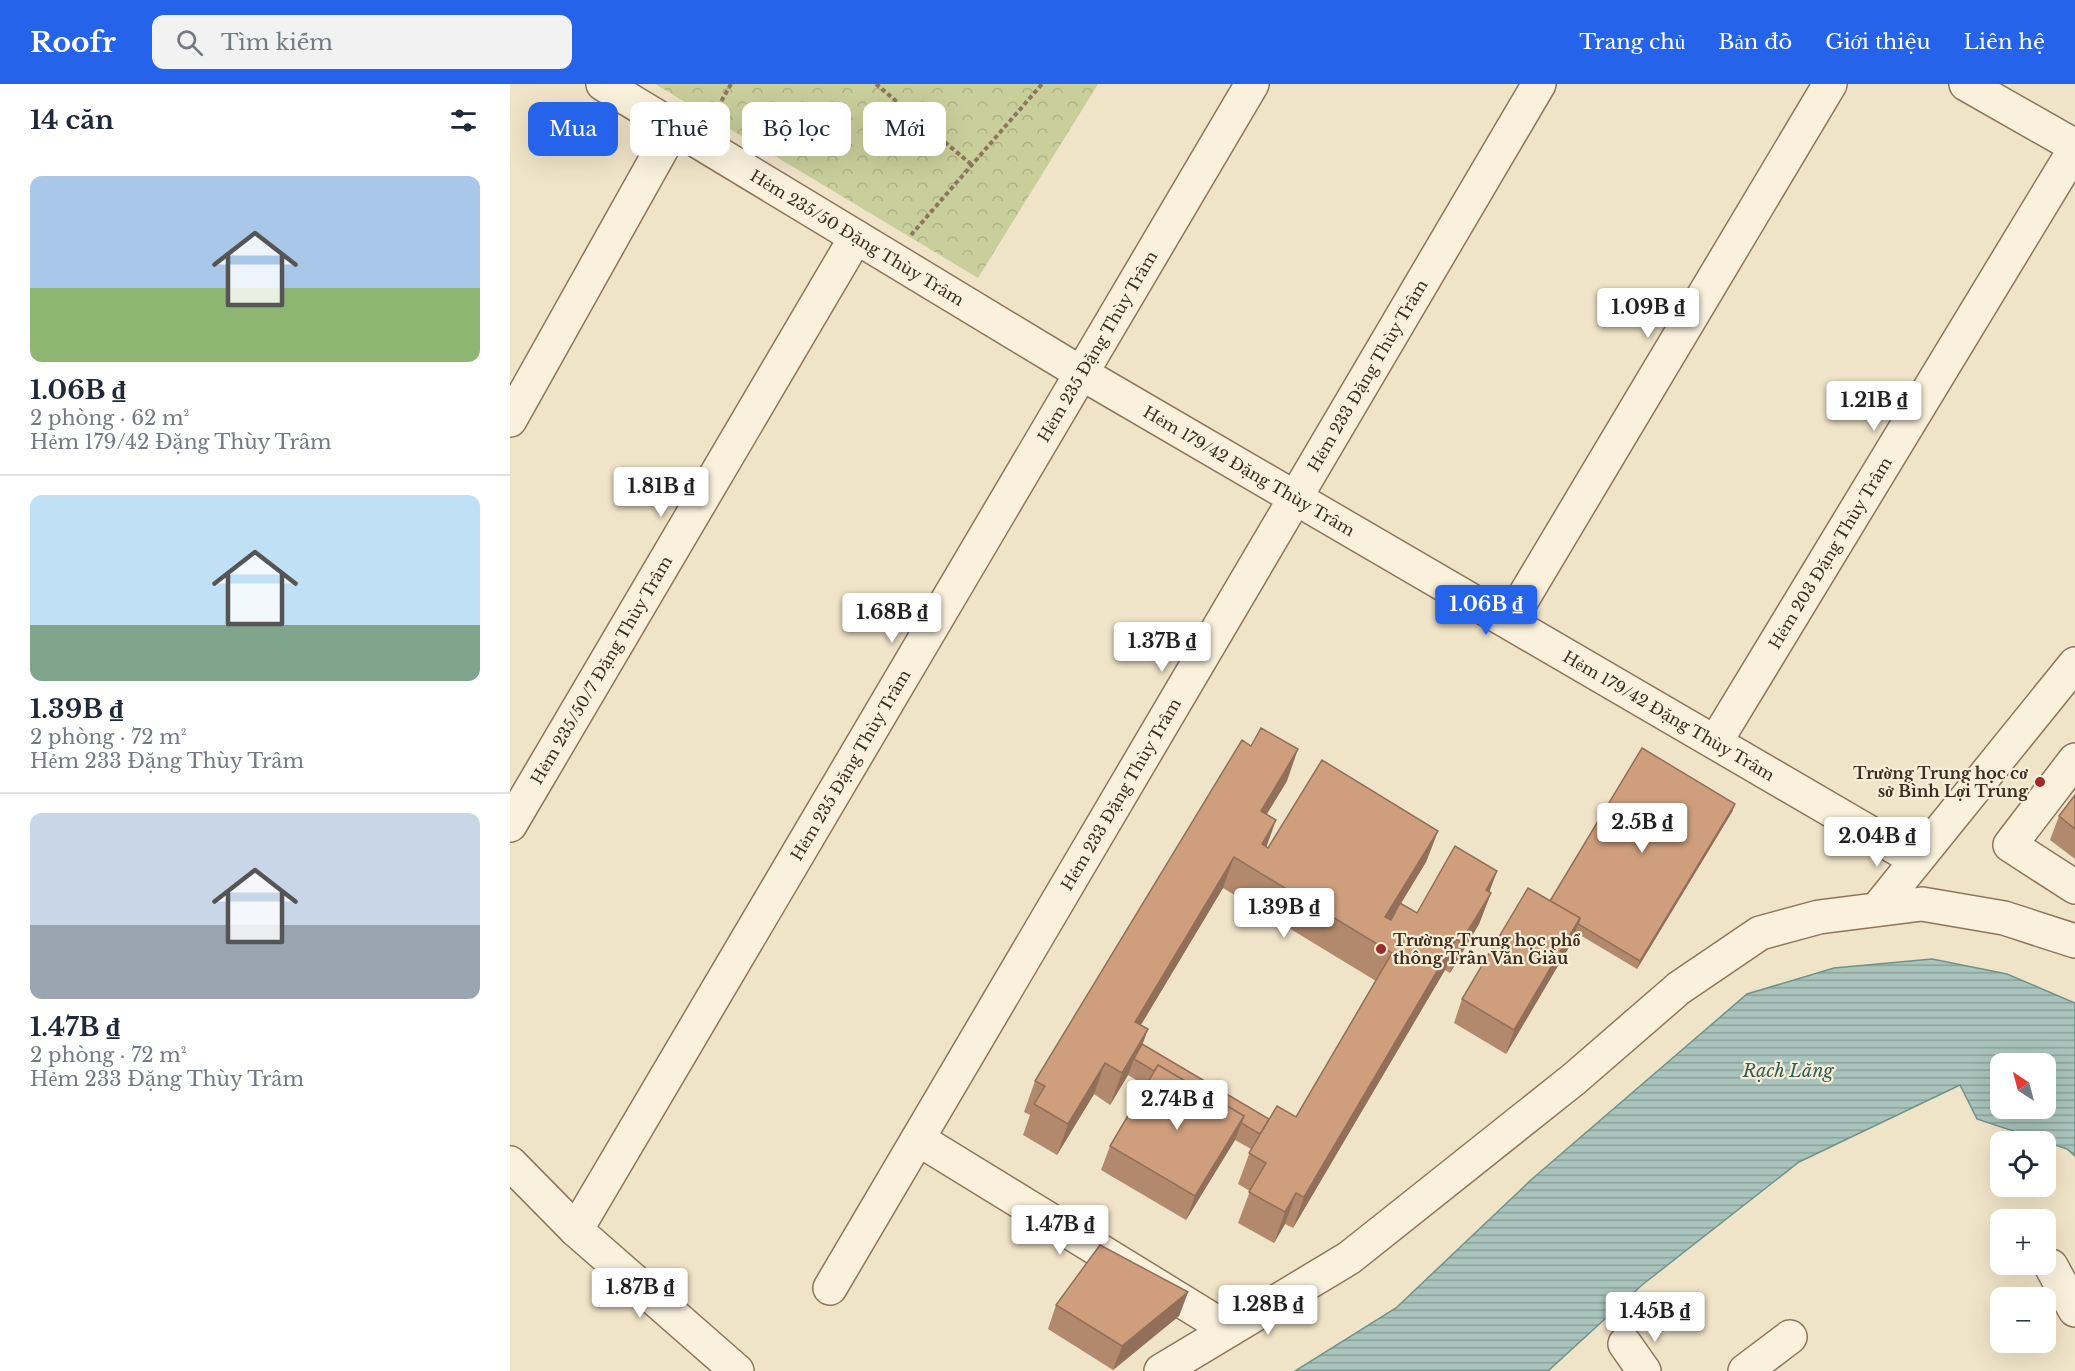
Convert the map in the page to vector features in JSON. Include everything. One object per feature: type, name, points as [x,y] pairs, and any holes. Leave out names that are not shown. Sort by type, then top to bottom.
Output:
[{"type":"street","name":"Hẻm 235/50 Đặng Thùy Trâm","points":[[603,84],[633,102]]},
{"type":"street","name":"Hẻm 235 Đặng Thùy Trâm","points":[[576,1230],[1252,84]]},
{"type":"street","name":"Hẻm 233 Đặng Thùy Trâm","points":[[830,1288],[1539,84]]},
{"type":"street","points":[[1510,620],[1830,84]]},
{"type":"street","points":[[1966,84],[2075,148]]},
{"type":"street","name":"Hẻm 203 Đặng Thùy Trâm","points":[[1716,741],[2075,148]]},
{"type":"street","points":[[510,420],[658,156]]},
{"type":"street","name":"Hẻm 235/50 Đặng Thùy Trâm","points":[[722,156],[1082,373]]},
{"type":"street","name":"Hẻm 235/50/7 Đặng Thùy Trâm","points":[[510,825],[856,237]]},
{"type":"street","name":"Hẻm 179/42 Đặng Thùy Trâm","points":[[1082,373],[1297,495],[1916,858]]},
{"type":"street","points":[[1878,908],[1916,858],[2075,664]]},
{"type":"street","points":[[2075,760],[2010,845],[2075,887]]},
{"type":"street","points":[[1161,1371],[1349,1258],[1574,1079],[1679,988],[1718,959],[1760,933],[1819,917],[1922,904],[2004,918],[2075,941]]},
{"type":"street","points":[[918,1139],[1229,1330]]},
{"type":"street","points":[[510,1163],[576,1230],[737,1371]]},
{"type":"street","points":[[2056,1275],[2075,1310]]},
{"type":"street","points":[[1745,1371],[1790,1337]]},
{"type":"street","points":[[1625,1344],[1644,1371]]},
{"type":"path","points":[[876,84],[972,165]]},
{"type":"path","points":[[891,258],[1042,84]]},
{"type":"green space","points":[[655,84],[1098,84],[978,278],[775,156],[851,156],[851,102],[742,102],[742,136],[730,129],[730,102],[685,102]]},
{"type":"water","name":"Rạch Lăng","points":[[1932,959],[2007,974],[2075,1003],[2075,1156],[2067,1149],[2056,1145],[2056,1131],[2013,1131],[1977,1119],[1960,1085],[1799,1162],[1642,1285],[1548,1371],[1295,1371],[1396,1308],[1532,1179],[1747,994],[1834,968]]},
{"type":"building","points":[[1261,728],[1298,749],[1261,811],[1276,820],[1262,844],[1268,848],[1322,760],[1438,831],[1385,917],[1391,920],[1400,903],[1417,913],[1455,846],[1497,871],[1486,890],[1491,893],[1461,942],[1456,939],[1304,1197],[1296,1193],[1285,1212],[1249,1192],[1266,1163],[1249,1153],[1277,1106],[1296,1117],[1392,953],[1234,857],[1135,1022],[1148,1029],[1122,1073],[1105,1063],[1068,1124],[1034,1104],[1045,1086],[1035,1081],[1242,740],[1251,746]]},
{"type":"building","points":[[1642,748],[1735,804],[1640,961],[1578,924],[1580,918],[1550,901]]},
{"type":"building","points":[[2075,795],[2075,829],[2059,816]]},
{"type":"building","points":[[1528,888],[1580,918],[1514,1030],[1462,999]]},
{"type":"building","points":[[1142,1044],[1269,1119],[1260,1134],[1241,1123],[1244,1116],[1158,1065],[1154,1071],[1134,1059]]},
{"type":"building","points":[[1158,1065],[1244,1116],[1195,1196],[1110,1146]]},
{"type":"building","points":[[1100,1245],[1188,1292],[1122,1346],[1056,1305]]},
{"type":"place","name":"Trường Trung học cơ sở Bình Lợi Trung","points":[[2040,782]]},
{"type":"place","name":"Trường Trung học phổ thông Trần Văn Giàu","points":[[1381,949]]}]
